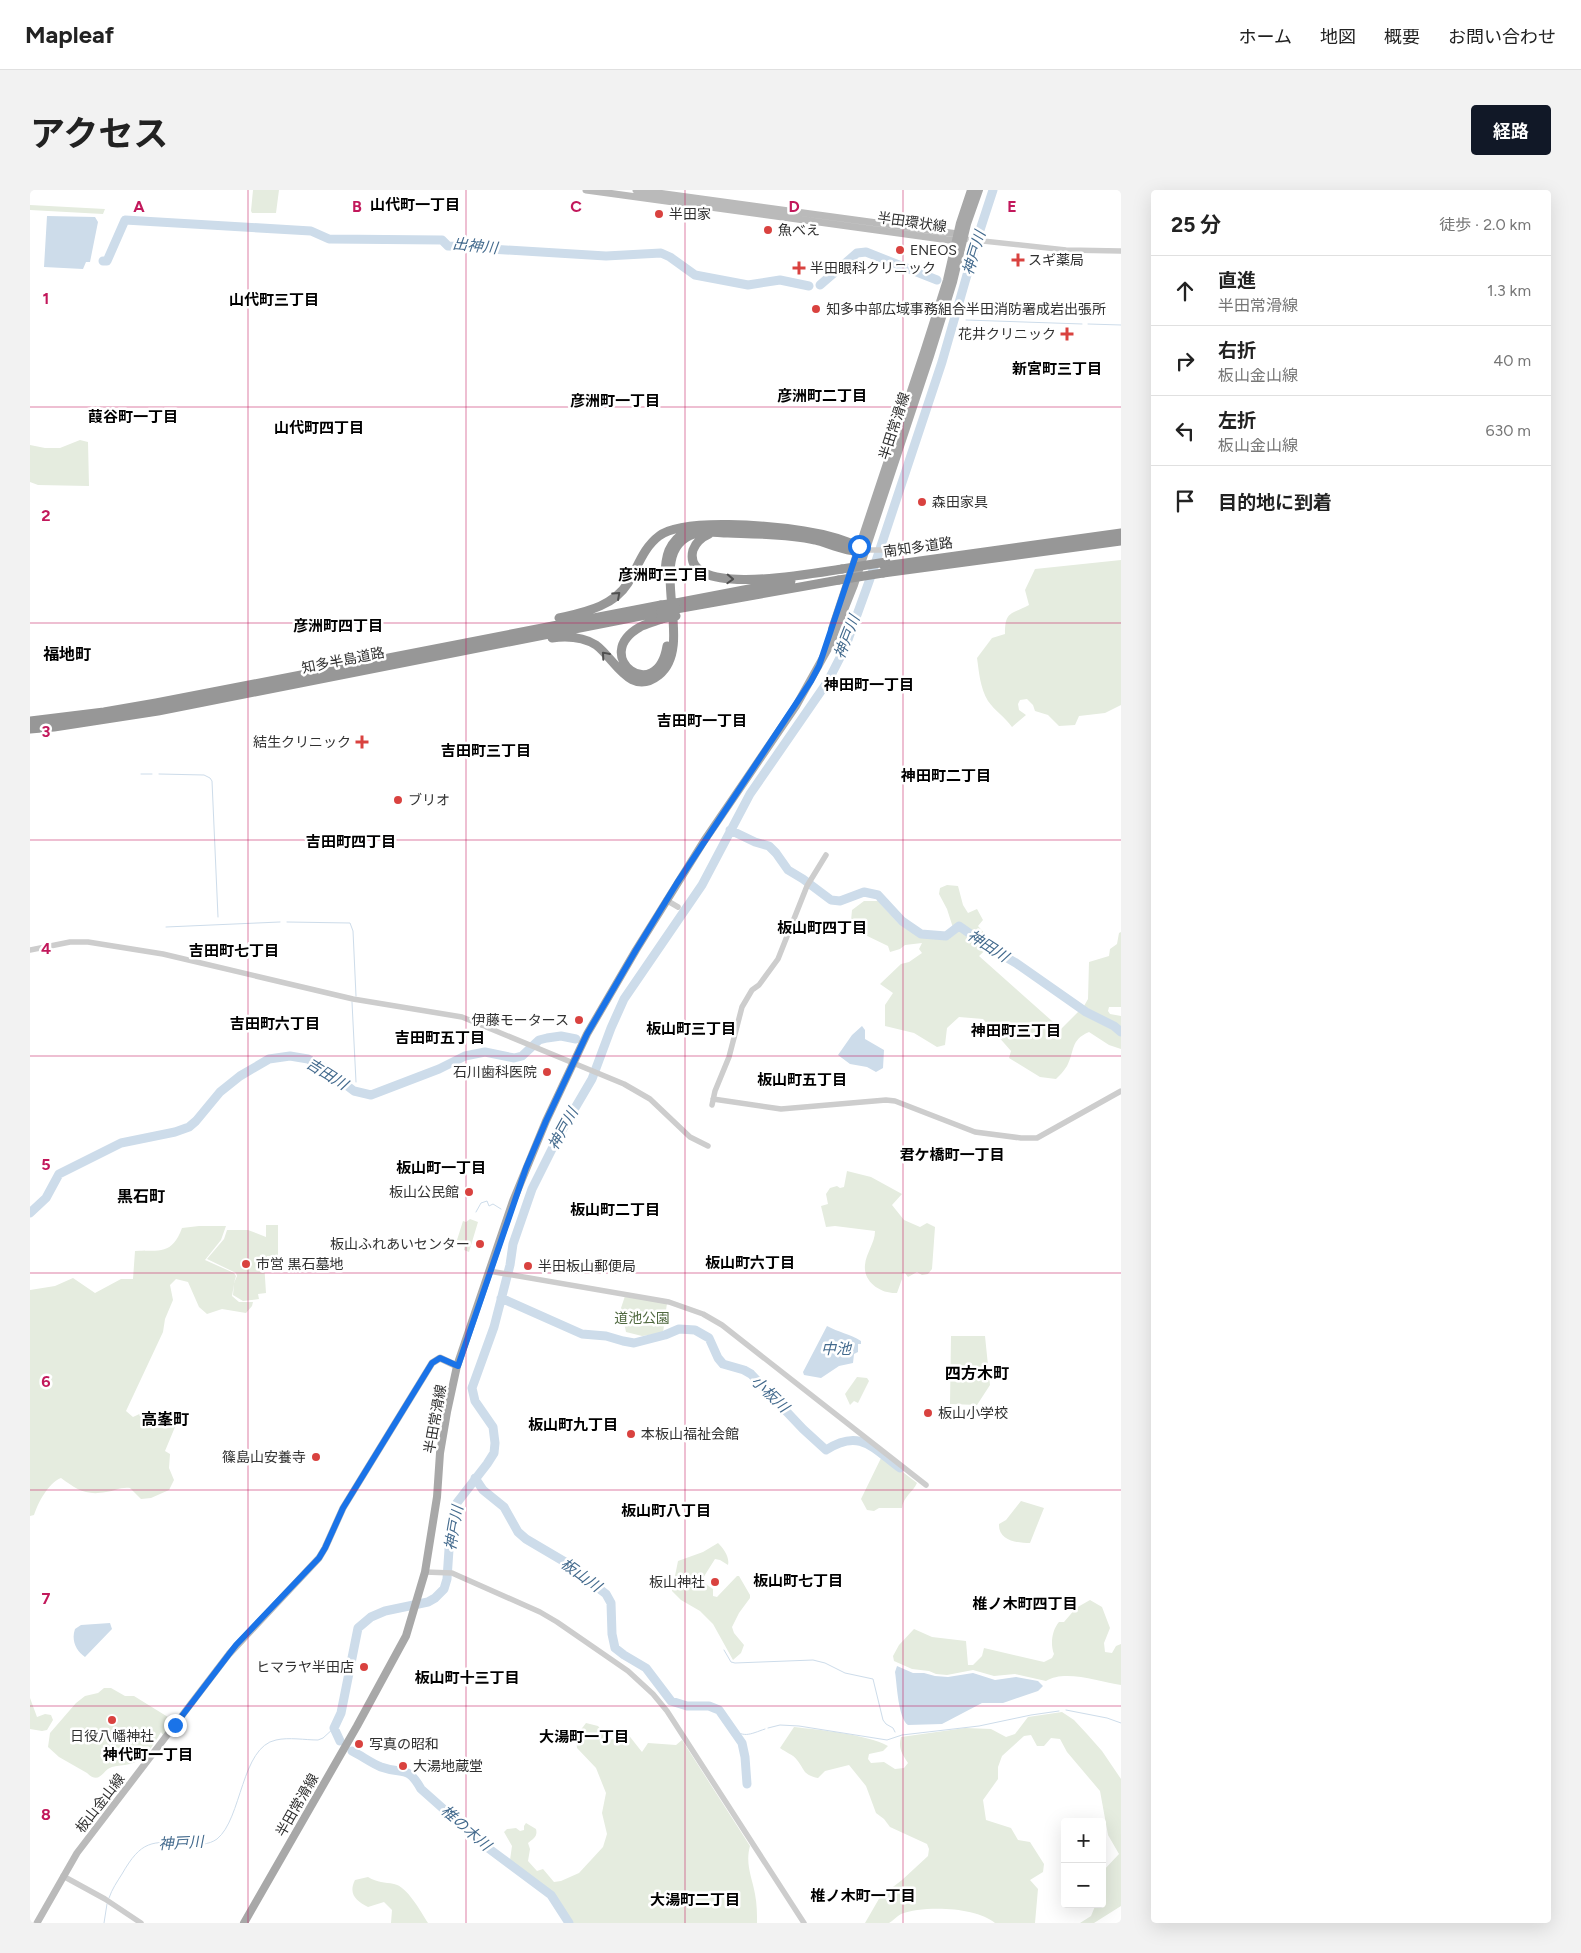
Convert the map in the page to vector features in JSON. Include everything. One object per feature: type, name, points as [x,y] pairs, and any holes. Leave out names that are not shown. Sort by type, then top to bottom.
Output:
[{"type":"highway","points":[[676,609],[661,612],[628,637],[624,643],[622,657],[629,671],[644,675],[655,670],[663,660],[668,641],[664,577],[666,555],[673,541],[678,536],[697,526]]},
{"type":"highway","points":[[506,634],[510,631],[584,612],[608,602],[624,588],[647,548],[657,537],[675,528],[697,526],[750,527],[803,531],[863,549]]},
{"type":"highway","points":[[464,650],[472,652],[559,637],[577,638],[596,646],[622,674],[631,679],[643,681],[653,679],[666,668],[673,649],[670,581],[673,554],[680,543],[690,535],[714,532],[802,538],[863,549]]},
{"type":"highway","points":[[714,532],[700,539],[693,552],[695,565],[714,578],[772,578],[841,574]]},
{"type":"highway","name":"南知多道路","points":[[661,612],[887,566],[1121,533]]},
{"type":"highway","name":"南知多道路","points":[[887,566],[1121,542]]},
{"type":"highway","name":"南知多道路","points":[[676,609],[733,599],[841,574]]},
{"type":"highway","name":"知多半島道路","points":[[30,721],[104,712],[156,703],[506,634],[661,612]]},
{"type":"highway","name":"知多半島道路","points":[[30,729],[158,711],[661,612]]},
{"type":"main road","name":"半田環状線","points":[[586,190],[962,238]]},
{"type":"main road","name":"半田環状線","points":[[636,190],[962,238]]},
{"type":"main road","name":"半田常滑線","points":[[962,238],[971,190]]},
{"type":"main road","name":"半田常滑線","points":[[819,666],[863,549],[947,280],[979,190]]},
{"type":"main road","name":"半田常滑線","points":[[244,1923],[358,1726],[406,1636],[425,1572],[437,1497],[440,1453],[458,1366],[489,1271],[526,1168],[546,1121],[587,1034],[666,900],[726,815],[796,706],[819,666],[857,584],[863,549]]},
{"type":"main road","name":"板山金山線","points":[[37,1923],[77,1853],[229,1654],[319,1558],[343,1508],[432,1363],[440,1358],[458,1366]]},
{"type":"street","points":[[962,238],[1066,250],[1121,251]]},
{"type":"street","points":[[863,549],[887,550]]},
{"type":"street","points":[[826,855],[807,886],[778,959],[759,986],[752,990],[742,1007],[729,1057],[713,1102],[781,1109],[886,1100],[902,1104],[974,1132],[1021,1138],[1037,1138],[1121,1091]]},
{"type":"street","points":[[666,900],[678,907]]},
{"type":"street","points":[[30,950],[77,941],[163,954],[353,999],[462,1017],[624,1084],[650,1099],[690,1137],[708,1146]]},
{"type":"street","points":[[489,1271],[669,1302],[710,1317],[926,1485]]},
{"type":"street","points":[[425,1572],[452,1573],[540,1612],[628,1671],[653,1694],[667,1711],[804,1923]]},
{"type":"street","points":[[63,1876],[105,1899],[141,1923]]},
{"type":"green space","points":[[253,190],[279,190],[276,213],[252,213]]},
{"type":"green space","points":[[30,205],[105,209],[103,214],[30,210]]},
{"type":"green space","points":[[80,440],[88,442],[89,486],[38,485],[30,482],[30,445],[60,448]]},
{"type":"green space","points":[[1121,560],[1121,705],[1105,713],[1079,716],[1075,725],[1059,726],[1048,715],[1035,711],[1033,705],[1027,699],[1020,700],[1018,704],[1019,710],[1026,715],[1012,727],[985,696],[980,680],[977,658],[992,638],[1005,634],[1008,617],[1029,605],[1025,590],[1035,569]]},
{"type":"green space","points":[[947,885],[958,886],[963,905],[968,913],[977,909],[983,920],[978,926],[993,943],[979,956],[1061,1029],[1084,1006],[1088,999],[1089,962],[1109,956],[1110,949],[1117,944],[1119,933],[1121,932],[1121,1007],[1109,1007],[1108,1011],[1110,1014],[1121,1016],[1121,1049],[1109,1045],[1089,1032],[1076,1042],[1067,1066],[1056,1079],[1040,1077],[1009,1058],[1011,1051],[983,1019],[959,1017],[947,1028],[945,1045],[937,1047],[914,1033],[885,1026],[885,1005],[893,993],[880,984],[901,964],[909,962],[922,953],[919,949],[922,943],[905,945],[900,949],[890,952],[888,946],[859,932],[851,921],[852,910],[864,901],[878,901],[898,923],[919,937],[949,939],[955,934],[947,909],[939,894],[940,888]]},
{"type":"green space","points":[[847,1171],[871,1177],[902,1194],[892,1205],[904,1220],[920,1227],[927,1223],[935,1227],[932,1269],[928,1274],[922,1275],[917,1272],[908,1277],[905,1273],[902,1273],[897,1293],[879,1289],[867,1277],[865,1265],[874,1240],[875,1231],[835,1226],[826,1227],[821,1206],[828,1204],[826,1194],[830,1188],[844,1187]]},
{"type":"green space","points":[[470,1219],[478,1222],[469,1252],[464,1250],[465,1243],[457,1240],[463,1221],[466,1222]]},
{"type":"green space","points":[[266,1225],[278,1225],[278,1256],[267,1256],[267,1262],[264,1262],[266,1293],[258,1294],[259,1299],[243,1301],[233,1295],[234,1284],[232,1296],[239,1302],[253,1302],[246,1313],[222,1309],[207,1314],[199,1307],[188,1282],[176,1279],[170,1285],[173,1300],[165,1319],[163,1332],[126,1411],[133,1417],[150,1409],[175,1427],[165,1451],[170,1454],[169,1468],[174,1480],[169,1490],[151,1498],[141,1499],[130,1488],[93,1493],[77,1488],[61,1478],[52,1484],[41,1499],[34,1515],[30,1516],[30,1290],[55,1286],[73,1278],[95,1293],[121,1279],[133,1279],[135,1251],[164,1249],[174,1243],[182,1228],[199,1226],[226,1226],[221,1240],[205,1260],[234,1273],[236,1276],[234,1283],[237,1276],[236,1273],[207,1259],[224,1239],[227,1230],[248,1230],[266,1237]]},
{"type":"green space","name":"道池公園","points":[[625,1296],[667,1303],[663,1333],[642,1336],[626,1332],[621,1308]]},
{"type":"green space","points":[[951,1336],[985,1336],[990,1385],[977,1405],[950,1404]]},
{"type":"green space","points":[[857,1377],[867,1378],[869,1381],[858,1403],[854,1401],[850,1405],[845,1394]]},
{"type":"green space","points":[[882,1456],[917,1483],[904,1501],[902,1508],[867,1510],[861,1499]]},
{"type":"green space","points":[[1021,1501],[1044,1508],[1030,1543],[1010,1540],[1000,1530],[999,1524],[1006,1520]]},
{"type":"green space","points":[[718,1543],[727,1556],[728,1565],[715,1559],[703,1578],[704,1583],[713,1589],[713,1596],[717,1597],[739,1576],[750,1595],[732,1627],[734,1633],[744,1645],[741,1653],[733,1660],[713,1624],[700,1611],[681,1600],[672,1591],[678,1561],[703,1552]]},
{"type":"green space","points":[[1090,1600],[1102,1607],[1110,1628],[1104,1643],[1105,1652],[1112,1653],[1116,1646],[1121,1644],[1121,1685],[1083,1677],[1063,1676],[1046,1681],[1015,1674],[994,1676],[973,1670],[947,1675],[936,1674],[929,1671],[912,1669],[894,1661],[893,1656],[899,1645],[914,1629],[932,1637],[966,1641],[968,1665],[973,1665],[982,1656],[984,1648],[1044,1662],[1052,1658],[1054,1654],[1052,1637],[1059,1622],[1064,1622],[1076,1608]]},
{"type":"green space","points":[[104,1688],[111,1688],[125,1696],[134,1696],[176,1722],[165,1738],[161,1732],[149,1751],[139,1760],[130,1764],[109,1768],[101,1776],[95,1778],[59,1757],[48,1747],[50,1733],[76,1703],[85,1696],[98,1693]]},
{"type":"green space","points":[[30,1698],[37,1717],[45,1714],[51,1715],[53,1720],[47,1730],[30,1729]]},
{"type":"green space","points":[[1062,1712],[1074,1720],[1102,1751],[1121,1779],[1121,1906],[1094,1923],[1080,1923],[1091,1916],[1094,1908],[1106,1908],[1106,1868],[1119,1854],[1108,1835],[1100,1791],[1067,1752],[1060,1739],[1051,1738],[1044,1746],[1037,1746],[1031,1735],[1024,1736],[1002,1756],[998,1767],[998,1779],[983,1800],[986,1820],[1011,1828],[1018,1840],[1030,1842],[1044,1864],[1043,1872],[1030,1880],[1038,1889],[1035,1923],[995,1923],[987,1918],[963,1911],[923,1909],[901,1914],[889,1923],[865,1923],[880,1897],[928,1856],[929,1849],[927,1844],[890,1827],[876,1813],[866,1786],[849,1765],[825,1771],[818,1778],[807,1774],[796,1758],[780,1748],[794,1727],[842,1733],[879,1742],[888,1746],[883,1751],[869,1754],[868,1759],[871,1763],[884,1762],[895,1769],[904,1768],[908,1763],[901,1751],[901,1737],[965,1728],[991,1729],[1006,1737],[1015,1734],[1028,1717]]},
{"type":"green space","points":[[586,1723],[598,1726],[609,1740],[627,1733],[642,1752],[648,1743],[676,1745],[682,1740],[750,1846],[749,1865],[756,1898],[757,1923],[572,1923],[552,1895],[510,1860],[512,1846],[504,1832],[507,1829],[516,1828],[520,1831],[524,1830],[526,1823],[536,1829],[535,1838],[528,1843],[530,1849],[528,1861],[537,1871],[543,1869],[554,1882],[579,1873],[603,1847],[607,1834],[602,1813],[606,1793],[596,1768],[577,1748],[576,1736]]},
{"type":"green space","points":[[368,1877],[394,1884],[404,1889],[428,1923],[391,1923],[392,1910],[384,1902],[368,1907],[357,1900],[352,1889],[355,1880]]},
{"type":"water","points":[[47,216],[95,217],[98,222],[90,262],[86,262],[83,269],[44,267]]},
{"type":"water","points":[[862,1026],[865,1030],[865,1039],[884,1050],[883,1068],[876,1072],[867,1067],[850,1064],[838,1055],[852,1035]]},
{"type":"water","name":"中池","points":[[827,1326],[861,1341],[861,1344],[858,1344],[858,1352],[854,1354],[853,1363],[839,1366],[821,1378],[804,1375],[803,1372]]},
{"type":"water","points":[[110,1623],[112,1629],[85,1657],[82,1655],[74,1641],[75,1629],[81,1625]]},
{"type":"water","points":[[897,1666],[913,1673],[935,1676],[948,1677],[973,1673],[995,1680],[1016,1677],[1038,1681],[1043,1686],[1038,1691],[1003,1703],[982,1703],[942,1724],[908,1725],[902,1715],[898,1700],[895,1672]]},
{"type":"waterway","name":"神戸川","points":[[340,1741],[334,1728],[341,1713],[358,1628],[371,1617],[385,1611],[428,1602],[444,1589],[447,1579],[451,1520],[456,1504],[494,1453],[493,1427],[475,1401],[472,1388],[494,1327],[510,1265],[513,1244],[532,1189],[558,1137],[592,1079],[624,999],[702,885],[750,794],[828,681],[845,648],[942,362],[993,190]]},
{"type":"waterway","name":"出神川","points":[[103,261],[107,261],[125,220],[311,231],[329,239],[442,240],[448,246],[485,247],[490,249],[606,256],[661,253],[670,257],[695,275],[748,285],[780,280],[809,286]]},
{"type":"waterway","name":"出神川","points":[[820,285],[857,253],[866,252],[937,280]]},
{"type":"waterway","points":[[966,320],[1082,324]]},
{"type":"waterway","points":[[1088,324],[1121,325]]},
{"type":"waterway","points":[[141,774],[152,774]]},
{"type":"waterway","points":[[159,774],[204,775],[212,781],[218,917]]},
{"type":"waterway","name":"神田川","points":[[730,830],[755,842],[769,846],[788,870],[831,900],[840,901],[864,892],[878,895],[902,921],[921,934],[946,936],[959,926],[1086,1012],[1114,1026],[1121,1032]]},
{"type":"waterway","points":[[166,927],[280,922]]},
{"type":"waterway","points":[[287,922],[350,923],[353,931],[356,996]]},
{"type":"waterway","points":[[352,1002],[356,1082]]},
{"type":"waterway","name":"吉田川","points":[[30,1213],[46,1198],[59,1174],[121,1143],[175,1132],[189,1127],[220,1092],[240,1076],[269,1059],[290,1056],[308,1059],[321,1066],[354,1091],[371,1095],[439,1069],[465,1056],[485,1052],[514,1058],[522,1056],[539,1040],[561,1036],[576,1039]]},
{"type":"waterway","points":[[476,1212],[481,1203],[487,1201],[489,1206],[493,1204],[501,1209]]},
{"type":"waterway","name":"小板川","points":[[501,1298],[582,1334],[606,1336],[634,1343],[665,1335],[679,1329],[695,1330],[709,1338],[718,1358],[723,1364],[751,1374],[803,1429],[826,1450],[848,1441],[866,1443],[900,1468]]},
{"type":"waterway","name":"板山川","points":[[475,1478],[483,1490],[504,1507],[518,1532],[526,1539],[565,1562],[606,1594],[611,1603],[612,1634],[615,1648],[646,1668],[671,1701],[687,1706],[709,1706],[719,1710],[742,1743],[747,1784]]},
{"type":"waterway","points":[[724,1650],[731,1662],[735,1663],[813,1660],[825,1663],[845,1673],[873,1679],[883,1720],[895,1732]]},
{"type":"waterway","points":[[1066,1710],[1107,1718],[1121,1723]]},
{"type":"waterway","points":[[768,1728],[780,1725],[799,1726],[887,1740],[902,1735],[979,1726],[1059,1711]]},
{"type":"waterway","points":[[730,1725],[738,1733],[746,1735],[765,1729]]},
{"type":"waterway","name":"神戸川","points":[[109,1898],[129,1863],[141,1849],[148,1845],[165,1842],[203,1844],[217,1839],[232,1816],[249,1769],[264,1745],[281,1739],[318,1740],[334,1728]]},
{"type":"waterway","name":"椎の木川","points":[[352,1751],[381,1767],[408,1773],[412,1776],[421,1789],[484,1845],[551,1895],[569,1923]]},
{"type":"waterway","name":"神戸川","points":[[104,1923],[107,1904]]},
{"type":"place","name":"半田家","points":[[659,214]]},
{"type":"place","name":"魚べえ","points":[[768,230]]},
{"type":"place","name":"ENEOS","points":[[900,250]]},
{"type":"place","name":"スギ薬局","points":[[1018,260]]},
{"type":"place","name":"半田眼科クリニック","points":[[799,268]]},
{"type":"place","name":"知多中部広域事務組合半田消防署成岩出張所","points":[[816,309]]},
{"type":"place","name":"花井クリニック","points":[[1067,334]]},
{"type":"place","name":"森田家具","points":[[922,502]]},
{"type":"place","name":"結生クリニック","points":[[362,742]]},
{"type":"place","name":"ブリオ","points":[[398,800]]},
{"type":"place","name":"伊藤モータース","points":[[579,1020]]},
{"type":"place","name":"石川歯科医院","points":[[547,1072]]},
{"type":"place","name":"板山公民館","points":[[469,1192]]},
{"type":"place","name":"板山ふれあいセンター","points":[[480,1244]]},
{"type":"place","name":"市営 黒石墓地","points":[[246,1264]]},
{"type":"place","name":"半田板山郵便局","points":[[528,1266]]},
{"type":"place","name":"板山小学校","points":[[928,1413]]},
{"type":"place","name":"本板山福祉会館","points":[[631,1434]]},
{"type":"place","name":"篠島山安養寺","points":[[316,1457]]},
{"type":"place","name":"板山神社","points":[[715,1582]]},
{"type":"place","name":"ヒマラヤ半田店","points":[[364,1667]]},
{"type":"place","name":"日役八幡神社","points":[[112,1720]]},
{"type":"place","name":"写真の昭和","points":[[359,1744]]},
{"type":"place","name":"大湯地蔵堂","points":[[403,1766]]},
{"type":"district","name":"山代町一丁目","points":[[415,205]]},
{"type":"district","name":"山代町三丁目","points":[[274,300]]},
{"type":"district","name":"新宮町三丁目","points":[[1057,369]]},
{"type":"district","name":"彦洲町二丁目","points":[[822,396]]},
{"type":"district","name":"彦洲町一丁目","points":[[615,401]]},
{"type":"district","name":"葭谷町一丁目","points":[[133,417]]},
{"type":"district","name":"山代町四丁目","points":[[319,428]]},
{"type":"district","name":"彦洲町三丁目","points":[[663,575]]},
{"type":"district","name":"彦洲町四丁目","points":[[338,626]]},
{"type":"district","name":"福地町","points":[[67,654]]},
{"type":"district","name":"神田町一丁目","points":[[869,685]]},
{"type":"district","name":"吉田町一丁目","points":[[702,721]]},
{"type":"district","name":"吉田町三丁目","points":[[486,751]]},
{"type":"district","name":"神田町二丁目","points":[[946,776]]},
{"type":"district","name":"吉田町四丁目","points":[[351,842]]},
{"type":"district","name":"板山町四丁目","points":[[822,928]]},
{"type":"district","name":"吉田町七丁目","points":[[234,951]]},
{"type":"district","name":"吉田町六丁目","points":[[275,1024]]},
{"type":"district","name":"板山町三丁目","points":[[691,1029]]},
{"type":"district","name":"神田町三丁目","points":[[1016,1031]]},
{"type":"district","name":"吉田町五丁目","points":[[440,1038]]},
{"type":"district","name":"板山町五丁目","points":[[802,1080]]},
{"type":"district","name":"君ケ橋町一丁目","points":[[952,1155]]},
{"type":"district","name":"板山町一丁目","points":[[441,1168]]},
{"type":"district","name":"黒石町","points":[[141,1196]]},
{"type":"district","name":"板山町二丁目","points":[[615,1210]]},
{"type":"district","name":"板山町六丁目","points":[[750,1263]]},
{"type":"district","name":"四方木町","points":[[977,1373]]},
{"type":"district","name":"高峯町","points":[[165,1419]]},
{"type":"district","name":"板山町九丁目","points":[[573,1425]]},
{"type":"district","name":"板山町八丁目","points":[[666,1511]]},
{"type":"district","name":"板山町七丁目","points":[[798,1581]]},
{"type":"district","name":"椎ノ木町四丁目","points":[[1025,1604]]},
{"type":"district","name":"板山町十三丁目","points":[[467,1678]]},
{"type":"district","name":"大湯町一丁目","points":[[584,1737]]},
{"type":"district","name":"神代町一丁目","points":[[148,1755]]},
{"type":"district","name":"椎ノ木町一丁目","points":[[863,1896]]},
{"type":"district","name":"大湯町二丁目","points":[[695,1900]]},
{"type":"route","points":[[175,1725],[236,1645],[319,1558],[343,1508],[432,1363],[440,1358],[458,1366],[526,1168],[587,1034],[677,883],[811,681],[819,666],[859,546]]}]
